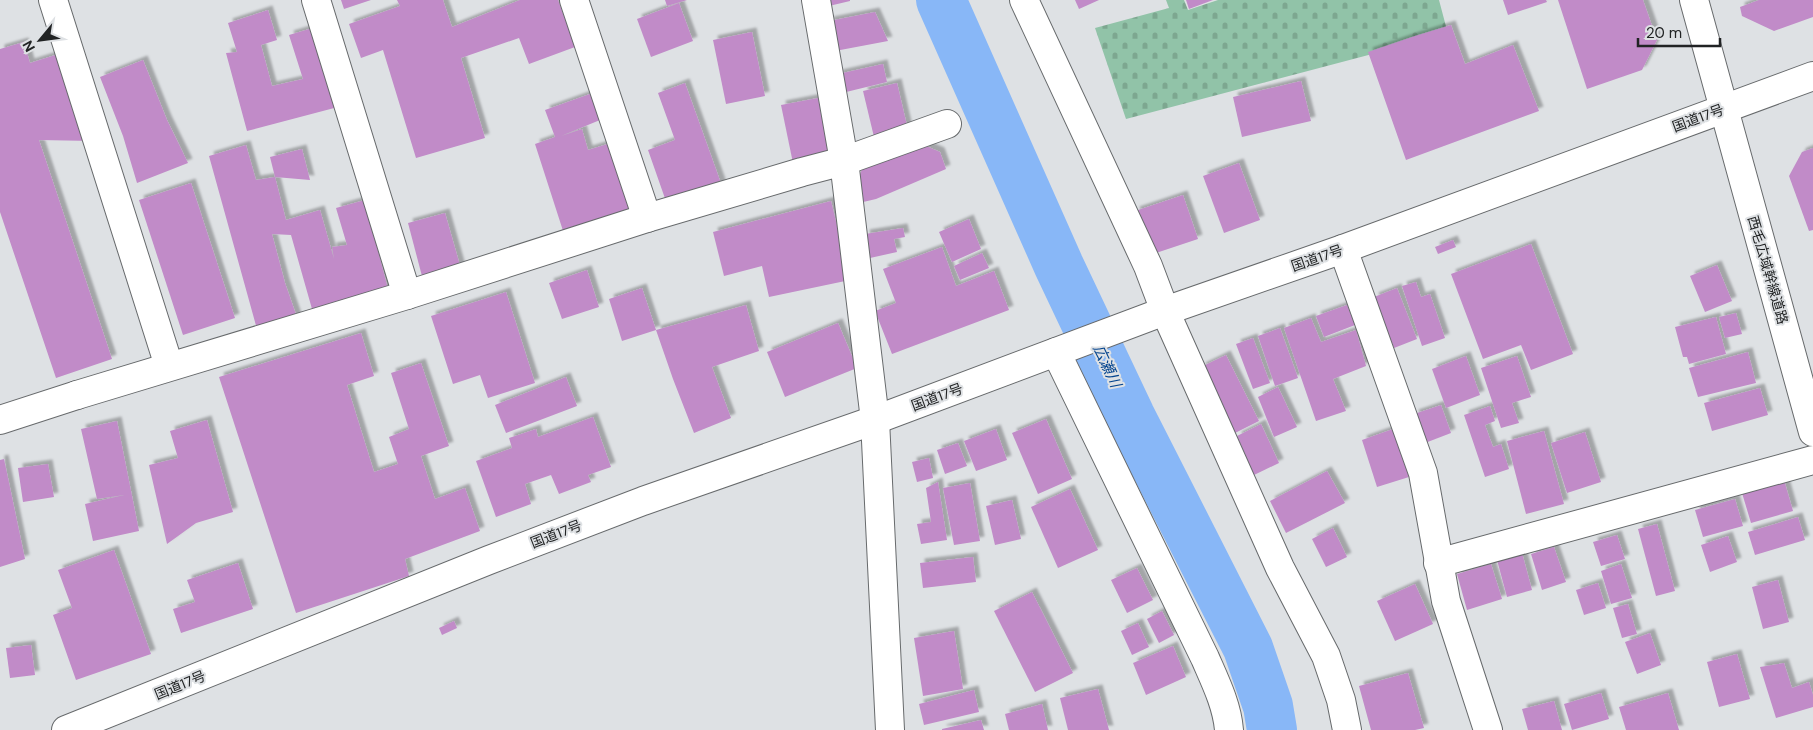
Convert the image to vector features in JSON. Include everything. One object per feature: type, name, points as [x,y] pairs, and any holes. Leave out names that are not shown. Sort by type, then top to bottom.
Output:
[{"type":"main road","points":[[53,0],[169,366]]},
{"type":"main road","points":[[316,0],[406,295]]},
{"type":"main road","points":[[574,0],[648,218]]},
{"type":"main road","points":[[816,0],[844,161],[875,420],[890,730]]},
{"type":"main road","points":[[1024,0],[1148,266],[1165,311],[1280,568],[1326,656],[1341,700],[1347,730]]},
{"type":"main road","name":"西毛広域幹線道路","points":[[1694,0],[1813,432]]},
{"type":"main road","name":"国道17号","points":[[66,730],[489,560],[643,501],[875,420],[1165,311],[1813,76]]},
{"type":"main road","points":[[0,420],[648,218],[844,161],[947,124]]},
{"type":"main road","points":[[1343,248],[1423,473],[1446,601],[1488,730]]},
{"type":"main road","points":[[1064,349],[1219,690],[1229,730]]},
{"type":"main road","points":[[1438,563],[1813,460]]},
{"type":"green space","points":[[1166,0],[1184,0],[1188,10],[1218,0],[1439,0],[1448,34],[1126,119],[1095,28],[1169,8]]},
{"type":"building","points":[[341,0],[371,0],[344,9]]},
{"type":"building","points":[[397,0],[443,0],[452,27],[520,0],[558,0],[575,47],[529,64],[519,38],[461,58],[485,138],[416,158],[383,50],[361,58],[349,24],[400,6]]},
{"type":"building","points":[[665,0],[687,0],[667,6]]},
{"type":"building","points":[[828,0],[850,0],[850,1],[829,6]]},
{"type":"building","points":[[1075,0],[1099,0],[1079,9]]},
{"type":"building","points":[[1186,0],[1213,0],[1189,9]]},
{"type":"building","points":[[1503,0],[1546,0],[1547,2],[1508,15]]},
{"type":"building","points":[[1558,0],[1643,0],[1657,40],[1642,70],[1587,89]]},
{"type":"building","points":[[1759,0],[1813,0],[1813,17],[1774,31],[1742,16],[1740,7]]},
{"type":"building","points":[[679,3],[693,41],[651,57],[637,19]]},
{"type":"building","points":[[268,10],[277,40],[261,45],[272,86],[303,79],[289,35],[316,27],[338,107],[247,131],[226,53],[237,52],[228,23]]},
{"type":"building","points":[[875,12],[888,41],[835,51],[829,21]]},
{"type":"building","points":[[1451,25],[1465,64],[1513,45],[1539,111],[1406,160],[1368,52]]},
{"type":"building","points":[[752,32],[765,96],[726,104],[713,40]]},
{"type":"building","points":[[24,42],[30,63],[65,52],[93,141],[39,140],[112,359],[56,378],[0,212],[0,49]]},
{"type":"building","points":[[143,60],[167,120],[188,163],[137,183],[123,136],[100,77]]},
{"type":"building","points":[[883,64],[887,82],[842,93],[838,74]]},
{"type":"building","points":[[1301,81],[1311,121],[1242,137],[1233,97]]},
{"type":"building","points":[[685,83],[723,189],[668,207],[648,150],[675,140],[658,93]]},
{"type":"building","points":[[897,83],[908,130],[874,137],[863,91]]},
{"type":"building","points":[[590,94],[600,120],[561,136],[582,129],[588,150],[611,143],[634,215],[565,237],[535,144],[555,137],[545,110]]},
{"type":"building","points":[[818,98],[830,160],[794,168],[781,105]]},
{"type":"building","points":[[246,145],[256,180],[275,177],[286,220],[320,210],[334,259],[332,247],[347,245],[336,208],[365,200],[391,301],[316,323],[291,235],[272,234],[285,283],[300,326],[260,340],[209,156]]},
{"type":"building","points":[[926,146],[940,152],[946,169],[876,199],[859,203],[856,185],[862,169]]},
{"type":"building","points":[[1813,148],[1813,230],[1809,231],[1789,176],[1802,152]]},
{"type":"building","points":[[302,149],[310,180],[275,177],[270,157]]},
{"type":"building","points":[[1239,163],[1260,220],[1224,233],[1203,176]]},
{"type":"building","points":[[191,183],[235,318],[183,335],[139,200]]},
{"type":"building","points":[[1183,195],[1198,239],[1150,255],[1135,211]]},
{"type":"building","points":[[831,201],[850,280],[769,297],[762,266],[724,276],[713,232]]},
{"type":"building","points":[[445,213],[461,269],[423,280],[408,223]]},
{"type":"building","points":[[969,219],[981,249],[952,262],[939,232]]},
{"type":"building","points":[[903,228],[905,237],[894,239],[897,252],[870,258],[865,234]]},
{"type":"building","points":[[1453,240],[1456,247],[1438,254],[1435,247]]},
{"type":"building","points":[[1531,244],[1573,354],[1531,370],[1521,345],[1483,359],[1451,274]]},
{"type":"building","points":[[942,247],[956,286],[994,271],[1009,310],[892,354],[875,311],[896,303],[883,269]]},
{"type":"building","points":[[982,253],[989,268],[960,280],[954,266]]},
{"type":"building","points":[[1717,265],[1732,301],[1705,312],[1690,276]]},
{"type":"building","points":[[587,270],[599,307],[562,319],[549,283]]},
{"type":"building","points":[[1416,282],[1421,297],[1430,294],[1445,338],[1422,346],[1402,286]]},
{"type":"building","points":[[642,288],[656,330],[622,341],[609,299]]},
{"type":"building","points":[[1397,288],[1417,339],[1394,348],[1374,297]]},
{"type":"building","points":[[506,292],[535,383],[488,398],[480,375],[453,384],[431,316]]},
{"type":"building","points":[[746,305],[759,351],[712,367],[731,418],[694,433],[656,330]]},
{"type":"building","points":[[1347,305],[1355,325],[1324,337],[1316,316]]},
{"type":"building","points":[[1736,313],[1742,334],[1725,338],[1719,317]]},
{"type":"building","points":[[1716,317],[1726,354],[1689,364],[1687,357],[1683,357],[1675,327]]},
{"type":"building","points":[[1311,318],[1321,342],[1356,330],[1366,366],[1333,379],[1346,411],[1316,421],[1284,328]]},
{"type":"building","points":[[838,323],[857,368],[785,397],[767,352]]},
{"type":"building","points":[[1280,328],[1298,378],[1275,386],[1258,336]]},
{"type":"building","points":[[361,333],[374,376],[347,385],[374,472],[398,464],[389,437],[409,429],[391,373],[421,363],[449,446],[421,456],[435,499],[465,488],[480,531],[405,559],[409,576],[296,613],[219,377]]},
{"type":"building","points":[[1253,338],[1270,383],[1253,389],[1236,344]]},
{"type":"building","points":[[1748,352],[1756,383],[1698,397],[1689,368]]},
{"type":"building","points":[[1226,355],[1259,421],[1233,434],[1201,367]]},
{"type":"building","points":[[1466,356],[1480,395],[1446,408],[1432,369]]},
{"type":"building","points":[[1517,356],[1531,397],[1512,403],[1519,423],[1501,428],[1481,368]]},
{"type":"building","points":[[566,377],[577,406],[506,433],[495,405]]},
{"type":"building","points":[[1278,387],[1297,427],[1274,437],[1258,397]]},
{"type":"building","points":[[1760,388],[1768,415],[1712,431],[1704,403]]},
{"type":"building","points":[[1441,405],[1451,433],[1425,443],[1414,414]]},
{"type":"building","points":[[1490,406],[1495,421],[1485,425],[1493,447],[1501,444],[1509,469],[1485,477],[1464,415]]},
{"type":"building","points":[[593,417],[611,467],[588,475],[591,482],[559,494],[551,475],[525,484],[531,504],[496,517],[476,461],[512,448],[509,438],[536,429],[538,437]]},
{"type":"building","points":[[1046,419],[1072,479],[1038,494],[1012,433]]},
{"type":"building","points":[[207,420],[233,512],[196,523],[167,544],[149,465],[178,458],[170,431]]},
{"type":"building","points":[[117,421],[139,531],[93,541],[85,504],[124,495],[97,499],[81,429]]},
{"type":"building","points":[[1261,424],[1279,463],[1254,475],[1237,436]]},
{"type":"building","points":[[996,429],[1007,460],[976,471],[964,441]]},
{"type":"building","points":[[1393,429],[1409,477],[1377,487],[1362,440]]},
{"type":"building","points":[[1544,431],[1564,504],[1526,514],[1507,441]]},
{"type":"building","points":[[1585,432],[1601,482],[1567,493],[1551,443]]},
{"type":"building","points":[[958,443],[967,466],[945,474],[937,450]]},
{"type":"building","points":[[929,458],[933,478],[917,482],[912,462]]},
{"type":"building","points":[[4,459],[25,559],[0,567],[0,460]]},
{"type":"building","points":[[48,464],[54,497],[23,502],[18,468]]},
{"type":"building","points":[[1327,471],[1345,503],[1286,533],[1270,501]]},
{"type":"building","points":[[1784,480],[1793,511],[1751,523],[1742,493]]},
{"type":"building","points":[[938,482],[947,540],[921,544],[917,524],[931,522],[926,488]]},
{"type":"building","points":[[970,483],[980,541],[954,545],[943,488]]},
{"type":"building","points":[[1070,489],[1098,550],[1058,568],[1031,507]]},
{"type":"building","points":[[1735,499],[1743,526],[1703,537],[1695,510]]},
{"type":"building","points":[[1012,500],[1021,539],[995,545],[986,506]]},
{"type":"building","points":[[1798,517],[1805,540],[1755,555],[1748,532]]},
{"type":"building","points":[[1657,524],[1675,591],[1656,596],[1638,529]]},
{"type":"building","points":[[1333,528],[1347,557],[1326,567],[1312,539]]},
{"type":"building","points":[[1617,535],[1625,559],[1601,566],[1593,542]]},
{"type":"building","points":[[1728,536],[1737,562],[1710,572],[1701,545]]},
{"type":"building","points":[[1554,547],[1566,582],[1542,590],[1531,554]]},
{"type":"building","points":[[114,550],[151,654],[76,680],[53,615],[72,608],[58,570]]},
{"type":"building","points":[[1522,553],[1532,590],[1507,597],[1497,560]]},
{"type":"building","points":[[973,557],[976,582],[923,588],[920,563]]},
{"type":"building","points":[[238,563],[253,609],[181,633],[173,609],[195,602],[187,580]]},
{"type":"building","points":[[1491,564],[1502,599],[1467,610],[1457,574]]},
{"type":"building","points":[[1621,564],[1632,598],[1611,604],[1601,571]]},
{"type":"building","points":[[1137,568],[1153,600],[1127,613],[1111,580]]},
{"type":"building","points":[[1778,580],[1789,622],[1763,629],[1752,587]]},
{"type":"building","points":[[1598,583],[1606,608],[1584,615],[1576,590]]},
{"type":"building","points":[[1415,584],[1433,624],[1395,641],[1377,601]]},
{"type":"building","points":[[1032,592],[1073,673],[1035,692],[994,611]]},
{"type":"building","points":[[1628,604],[1637,634],[1622,638],[1613,608]]},
{"type":"building","points":[[1162,611],[1174,635],[1159,643],[1147,619]]},
{"type":"building","points":[[454,621],[457,628],[442,635],[439,628]]},
{"type":"building","points":[[1138,623],[1149,647],[1132,655],[1121,631]]},
{"type":"building","points":[[954,631],[963,689],[923,696],[914,638]]},
{"type":"building","points":[[1650,633],[1661,665],[1637,674],[1625,642]]},
{"type":"building","points":[[31,645],[35,675],[10,678],[6,648]]},
{"type":"building","points":[[1173,646],[1186,677],[1146,695],[1133,663]]},
{"type":"building","points":[[1737,654],[1750,699],[1719,707],[1707,662]]},
{"type":"building","points":[[1784,663],[1792,688],[1809,682],[1813,695],[1813,707],[1776,718],[1760,667]]},
{"type":"building","points":[[1408,673],[1424,728],[1415,730],[1371,730],[1359,686]]},
{"type":"building","points":[[1098,689],[1109,730],[1068,730],[1060,698]]},
{"type":"building","points":[[974,690],[979,712],[924,725],[919,704]]},
{"type":"building","points":[[1601,693],[1609,719],[1572,730],[1564,704]]},
{"type":"building","points":[[1668,693],[1679,730],[1626,730],[1619,707]]},
{"type":"building","points":[[1554,701],[1562,730],[1528,730],[1522,709]]},
{"type":"building","points":[[1042,704],[1048,730],[1009,730],[1005,714]]},
{"type":"building","points":[[981,720],[984,730],[942,730],[942,729]]},
{"type":"waterway","name":"広瀬川","points":[[941,0],[1059,266],[1130,416],[1248,648],[1268,706],[1272,730]]}]
